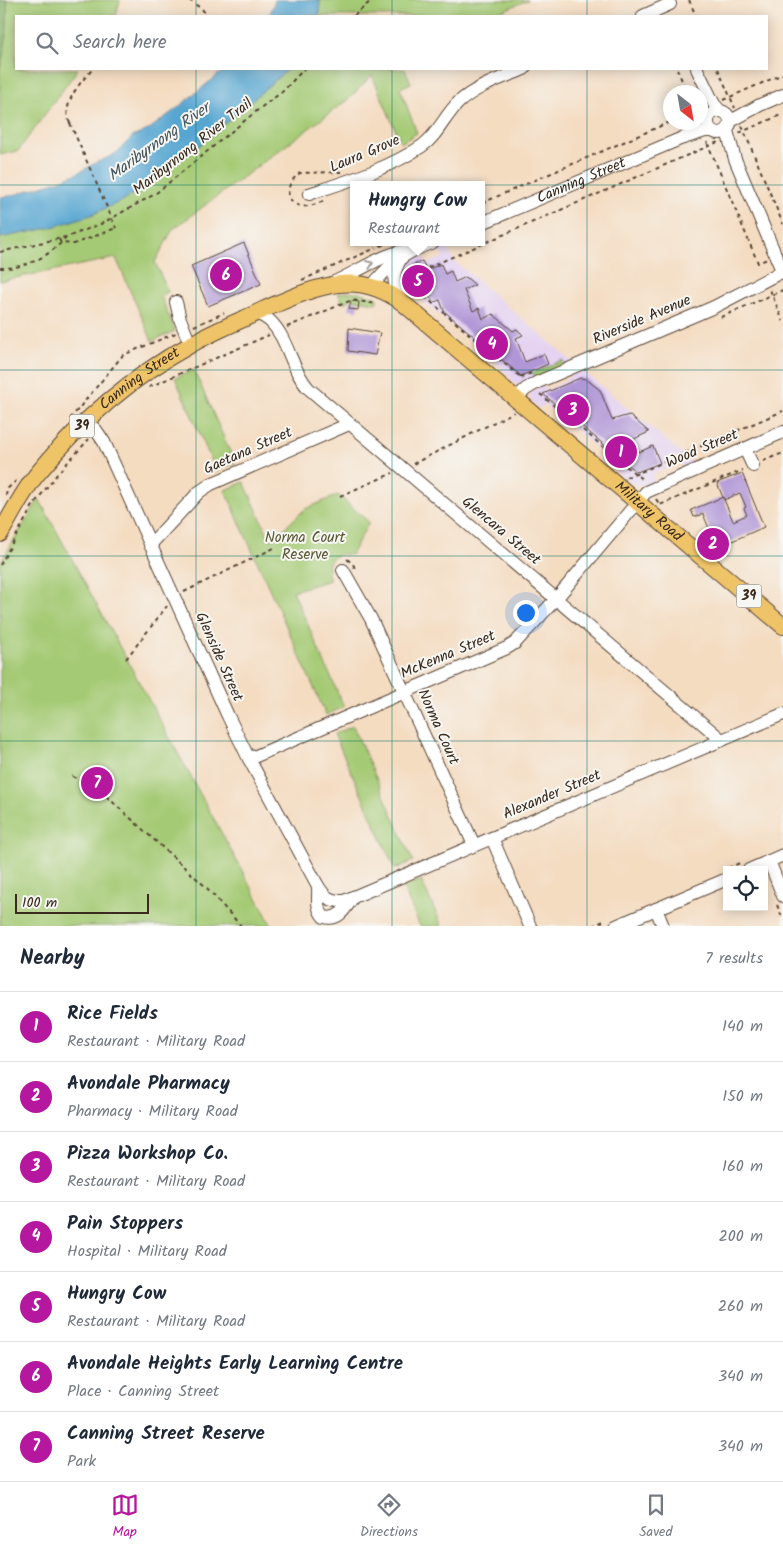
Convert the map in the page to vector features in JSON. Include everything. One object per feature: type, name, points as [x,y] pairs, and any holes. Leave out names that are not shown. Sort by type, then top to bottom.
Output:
[{"type":"main road","name":"Canning Street","points":[[0,534],[37,475],[91,426],[109,401],[140,376],[190,344],[258,313],[329,284],[348,283],[372,286]]},
{"type":"main road","name":"Military Road","points":[[372,286],[385,291],[403,303],[514,406],[618,485],[783,626]]},
{"type":"street","points":[[645,15],[669,2],[675,15]]},
{"type":"street","name":"Laura Grove","points":[[309,194],[396,162],[424,145],[437,132],[448,114],[474,91],[522,70]]},
{"type":"street","points":[[697,70],[722,124],[783,272]]},
{"type":"street","name":"Canning Street","points":[[485,222],[696,131],[722,124],[783,95]]},
{"type":"street","name":"Canning Street","points":[[372,286],[381,274],[407,253],[424,246]]},
{"type":"street","name":"Canning Street","points":[[329,284],[403,251],[407,253]]},
{"type":"street","points":[[403,303],[396,288],[394,276],[407,253]]},
{"type":"street","name":"Riverside Avenue","points":[[514,406],[530,386],[714,307],[783,272]]},
{"type":"street","points":[[176,302],[180,319],[190,344]]},
{"type":"street","name":"Glencara Street","points":[[280,304],[277,317],[280,328],[301,381],[308,388],[722,740]]},
{"type":"street","name":"Glencara Street","points":[[258,313],[280,328]]},
{"type":"street","name":"Gaetana Street","points":[[150,545],[199,492],[211,484],[349,424]]},
{"type":"street","name":"Glenside Street","points":[[91,426],[104,442],[249,759],[318,886],[326,897],[332,901]]},
{"type":"street","name":"Wood Street","points":[[638,502],[651,489],[783,432]]},
{"type":"street","points":[[746,448],[753,466]]},
{"type":"street","name":"McKenna Street","points":[[249,759],[508,648],[515,643],[556,599],[638,502]]},
{"type":"street","name":"Norma Court","points":[[342,565],[371,619],[474,846]]},
{"type":"street","name":"Alexander Street","points":[[332,901],[344,901],[354,897],[783,714]]},
{"type":"street","points":[[492,838],[530,926]]},
{"type":"street","points":[[759,866],[783,855]]},
{"type":"street","points":[[769,862],[783,896]]},
{"type":"street","points":[[616,926],[723,881]]},
{"type":"street","points":[[318,886],[319,898],[317,905],[324,917],[336,918],[354,897]]},
{"type":"street","points":[[656,909],[664,926]]},
{"type":"path","points":[[189,0],[202,9],[206,15]]},
{"type":"path","points":[[355,15],[372,0]]},
{"type":"path","points":[[689,0],[696,15]]},
{"type":"path","points":[[59,239],[62,243],[74,244],[116,228],[68,118],[70,102],[92,70]]},
{"type":"path","name":"Maribyrnong River Trail","points":[[0,252],[66,237],[103,223],[155,194],[282,92],[303,70]]},
{"type":"path","points":[[677,70],[684,85]]},
{"type":"path","points":[[485,243],[708,147],[722,124],[730,97],[718,70]]},
{"type":"path","points":[[730,97],[783,74]]},
{"type":"path","points":[[722,124],[744,131],[783,114]]},
{"type":"path","points":[[722,124],[744,131],[783,224]]},
{"type":"path","points":[[708,147],[722,124]]},
{"type":"path","points":[[485,202],[663,125]]},
{"type":"path","points":[[708,147],[783,321]]},
{"type":"path","points":[[328,199],[314,206],[300,207],[290,198],[291,182],[300,174],[307,172],[346,171]]},
{"type":"path","points":[[0,268],[24,265],[40,259],[62,243],[66,237]]},
{"type":"path","points":[[478,246],[403,278],[636,474],[651,489],[660,505],[783,453]]},
{"type":"path","points":[[758,263],[776,255]]},
{"type":"path","points":[[718,318],[783,290]]},
{"type":"path","points":[[148,387],[280,328],[352,300],[377,304]]},
{"type":"path","points":[[340,496],[403,469],[514,406]]},
{"type":"path","points":[[618,485],[624,477],[636,474],[783,411]]},
{"type":"path","points":[[0,564],[34,504],[91,426]]},
{"type":"path","points":[[126,659],[174,596],[274,548]]},
{"type":"path","points":[[342,565],[350,560],[357,571]]},
{"type":"path","points":[[72,776],[105,795],[206,887],[241,926]]},
{"type":"shaded area","points":[[446,246],[454,261],[573,362],[525,383],[514,383],[503,369],[413,292],[409,297],[401,289],[399,270],[407,261],[422,254],[427,264],[443,257],[436,248]]},
{"type":"shaded area","points":[[581,369],[695,465],[684,469],[680,462],[652,474],[655,482],[645,485],[633,484],[617,473],[616,463],[544,404],[540,409],[531,401],[530,393],[542,385],[547,390],[566,381],[573,372]]},
{"type":"green space","points":[[0,0],[120,0],[116,15],[15,15],[15,70],[77,70],[18,151],[0,155]]},
{"type":"green space","points":[[0,0],[7,0],[7,18],[6,43],[0,68]]},
{"type":"green space","points":[[320,0],[528,0],[492,15],[319,15]]},
{"type":"green space","points":[[287,70],[405,70],[411,83],[400,88],[417,133],[401,143],[372,75],[350,98],[173,229],[155,262],[168,292],[161,296],[175,331],[152,341],[116,258],[0,281],[0,238],[49,228],[91,215],[126,199],[199,146]]},
{"type":"green space","points":[[359,292],[378,298],[376,303],[351,299],[343,303],[338,293]]},
{"type":"green space","points":[[563,360],[564,366],[535,378],[533,373]]},
{"type":"green space","points":[[194,370],[235,463],[216,471],[175,378]]},
{"type":"green space","name":"Norma Court Reserve","points":[[244,482],[271,541],[305,509],[338,495],[369,522],[351,555],[339,555],[331,560],[328,568],[330,580],[293,591],[344,707],[326,715],[225,490]]},
{"type":"green space","points":[[39,499],[272,926],[0,926],[0,563]]},
{"type":"green space","points":[[353,726],[413,861],[395,869],[334,734]]},
{"type":"green space","points":[[421,880],[442,926],[420,926],[403,888]]},
{"type":"water","points":[[275,0],[320,0],[319,15],[269,15]]},
{"type":"water","name":"Maribyrnong River","points":[[224,70],[287,70],[199,146],[126,199],[91,215],[49,228],[0,238],[0,197],[10,196],[76,174],[116,153],[132,137],[148,130]]},
{"type":"building","points":[[244,243],[261,284],[208,306],[191,266]]},
{"type":"building","points":[[422,261],[427,270],[441,264],[445,274],[451,271],[455,282],[466,277],[475,285],[464,290],[473,311],[479,308],[483,319],[493,314],[513,331],[517,329],[523,335],[516,338],[525,362],[544,354],[548,364],[521,376],[444,311],[440,300],[435,302],[407,278],[417,274],[413,265]]},
{"type":"building","points":[[351,301],[359,302],[358,310],[349,309]]},
{"type":"building","points":[[349,328],[380,333],[375,355],[348,351]]},
{"type":"building","points":[[580,378],[586,379],[600,390],[612,420],[629,415],[649,432],[634,439],[639,452],[653,446],[660,463],[637,472],[543,394]]},
{"type":"building","points":[[742,473],[764,527],[714,549],[702,537],[711,533],[703,514],[694,517],[691,510],[723,497],[717,483]],"holes":[[[740,493],[747,515],[733,521],[724,500]]]},
{"type":"place","name":"Avondale Heights Early Learning Centre","points":[[226,275]]},
{"type":"place","name":"Hungry Cow","points":[[418,281]]},
{"type":"place","name":"Pain Stoppers","points":[[492,344]]},
{"type":"place","name":"Pizza Workshop Co.","points":[[573,410]]},
{"type":"place","name":"Rice Fields","points":[[621,452]]},
{"type":"place","name":"Avondale Pharmacy","points":[[713,544]]},
{"type":"place","name":"Canning Street Reserve","points":[[97,783]]}]
